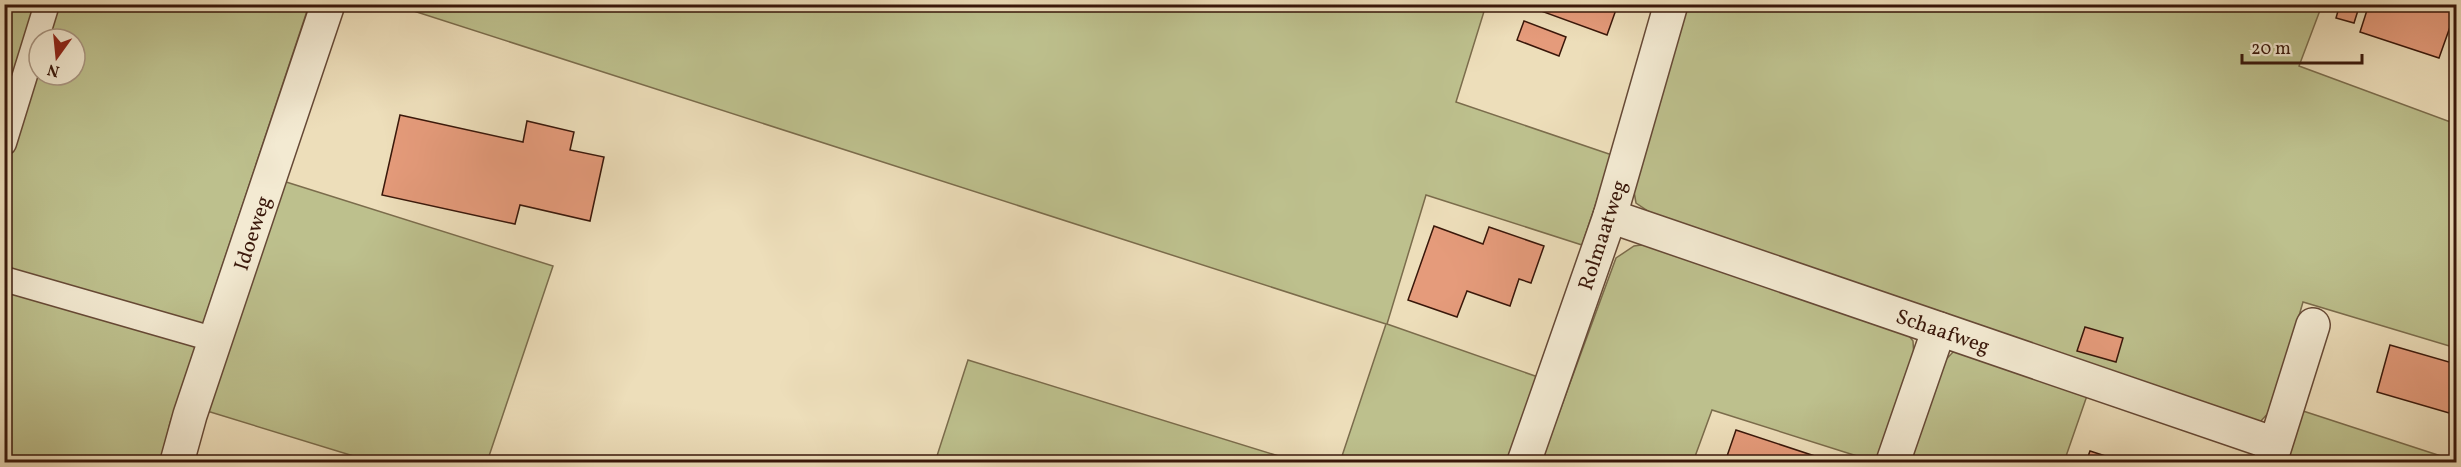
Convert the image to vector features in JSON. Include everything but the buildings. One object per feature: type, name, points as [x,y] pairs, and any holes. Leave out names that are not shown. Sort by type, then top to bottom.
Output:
[{"type":"street","name":"Idoeweg","points":[[177,462],[328,4]]},
{"type":"street","name":"Rolmaatweg","points":[[1524,462],[1610,216],[1671,4]]},
{"type":"street","name":"Schaafweg","points":[[1610,216],[1939,329],[2273,453]]},
{"type":"street","points":[[2273,453],[2313,325]]},
{"type":"street","points":[[1893,462],[1939,329]]},
{"type":"lane","points":[[4,143],[47,4]]},
{"type":"lane","points":[[4,279],[216,340]]},
{"type":"green space","points":[[4,5],[309,5],[170,423],[161,462],[5,462]]},
{"type":"green space","points":[[395,5],[1486,5],[1456,102],[1612,155],[1582,245],[1426,195],[1387,324],[1538,377],[1508,462],[1340,462],[1386,324]]},
{"type":"green space","points":[[1685,5],[2322,5],[2299,66],[2456,124],[2456,348],[2303,302],[2272,409],[2260,422],[1657,217],[1636,203],[1633,186]]},
{"type":"green space","points":[[283,181],[553,266],[487,462],[373,462],[207,411]]},
{"type":"green space","points":[[1655,243],[1903,328],[1913,341],[1914,358],[1876,462],[1712,410],[1693,462],[1541,462],[1616,258],[1634,246]]},
{"type":"green space","points":[[1954,351],[2090,387],[2064,462],[1905,462],[1938,368]]},
{"type":"green space","points":[[968,360],[1298,462],[935,462]]},
{"type":"green space","points":[[2297,409],[2447,458],[2445,462],[2279,462]]}]
